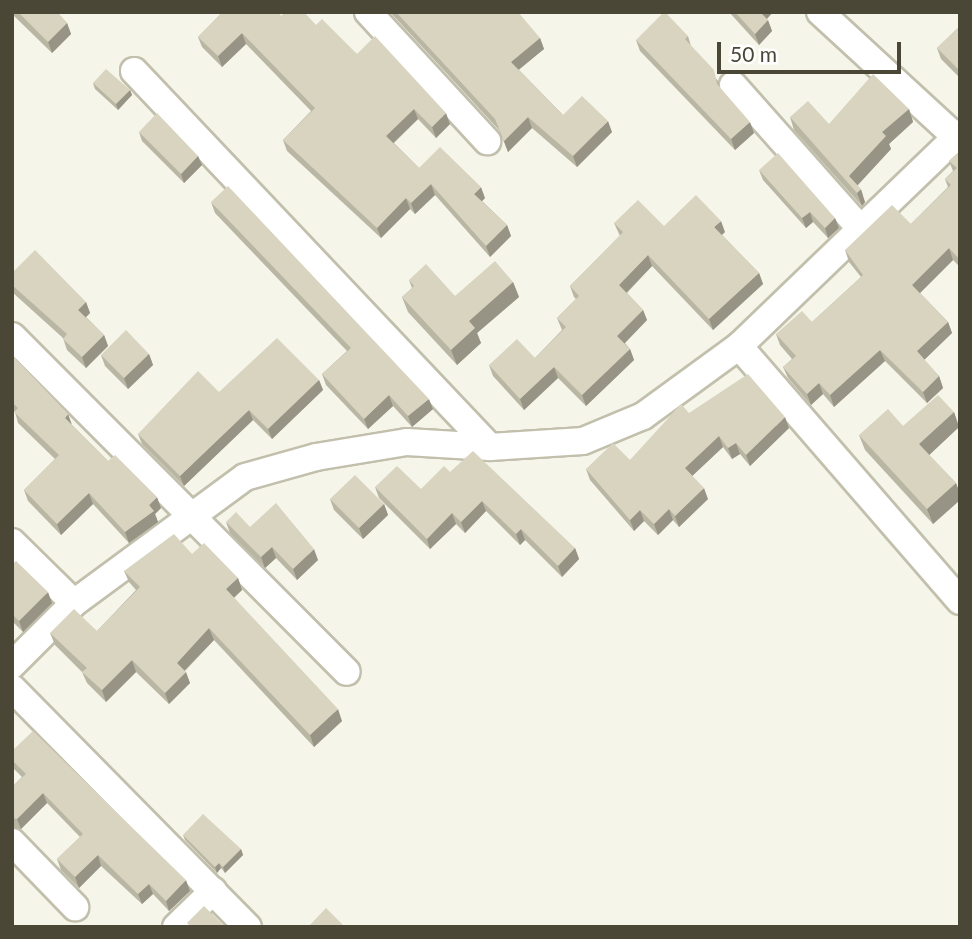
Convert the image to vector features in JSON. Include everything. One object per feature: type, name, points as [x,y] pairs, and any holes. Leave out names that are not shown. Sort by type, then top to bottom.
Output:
[{"type":"street","points":[[368,12],[486,141]]},
{"type":"street","points":[[12,665],[74,603],[161,542],[188,515],[245,477],[316,457],[407,442],[490,447],[583,441],[643,415],[739,346],[958,135],[820,12]]},
{"type":"street","points":[[134,71],[490,447]]},
{"type":"street","points":[[733,85],[860,228]]},
{"type":"street","points":[[12,337],[347,672]]},
{"type":"street","points":[[739,346],[960,601]]},
{"type":"street","points":[[12,542],[74,603]]},
{"type":"street","points":[[12,688],[248,927]]},
{"type":"street","points":[[12,842],[75,907]]},
{"type":"street","points":[[176,927],[213,891]]},
{"type":"building","points":[[18,12],[57,12],[67,23],[48,42]]},
{"type":"building","points":[[222,12],[277,12],[281,16],[285,12],[304,12],[316,25],[322,19],[357,54],[375,36],[446,113],[432,127],[414,109],[386,136],[419,168],[440,147],[481,187],[474,194],[507,225],[486,246],[431,184],[411,203],[406,198],[377,228],[283,140],[315,108],[242,33],[218,56],[198,37]]},
{"type":"building","points":[[396,12],[518,12],[540,38],[511,62],[563,115],[582,96],[608,121],[573,156],[528,117],[504,141],[495,119]]},
{"type":"building","points":[[664,12],[688,36],[685,39],[714,70],[717,84],[750,122],[731,139],[636,40]]},
{"type":"building","points":[[735,12],[760,12],[768,20],[755,34]]},
{"type":"building","points":[[960,26],[960,71],[937,48]]},
{"type":"building","points":[[106,69],[130,90],[116,104],[93,83]]},
{"type":"building","points":[[873,74],[909,109],[882,132],[886,136],[849,176],[861,189],[857,193],[790,117],[808,101],[829,124]]},
{"type":"building","points":[[157,113],[198,156],[181,174],[139,132]]},
{"type":"building","points":[[960,151],[960,260],[949,248],[912,285],[948,322],[917,351],[939,376],[923,392],[880,350],[830,395],[819,383],[807,394],[783,367],[796,356],[776,334],[802,311],[812,322],[863,275],[845,250],[892,205],[911,224],[951,185],[945,179],[957,168],[949,161]]},
{"type":"building","points":[[778,153],[835,218],[825,228],[810,212],[802,218],[759,170]]},
{"type":"building","points":[[228,186],[429,399],[408,416],[389,395],[364,419],[322,374],[351,348],[211,202]]},
{"type":"building","points":[[696,195],[721,221],[714,227],[759,273],[709,319],[648,255],[619,285],[643,310],[617,336],[630,349],[582,395],[554,367],[520,399],[489,365],[517,339],[535,358],[566,327],[557,318],[579,296],[570,286],[623,232],[614,223],[638,200],[664,226]]},
{"type":"building","points":[[35,250],[86,302],[78,310],[104,335],[82,357],[63,339],[67,334],[12,285],[12,273]]},
{"type":"building","points":[[495,261],[513,282],[469,321],[475,328],[451,350],[402,297],[414,286],[409,280],[426,264],[455,296]]},
{"type":"building","points":[[126,330],[149,354],[124,378],[101,355]]},
{"type":"building","points":[[277,338],[319,380],[268,429],[249,410],[180,476],[138,434],[198,371],[219,392]]},
{"type":"building","points":[[12,355],[68,414],[65,418],[108,461],[115,455],[157,497],[149,505],[154,511],[125,532],[89,493],[57,524],[24,490],[59,455],[14,412],[18,408],[12,402]]},
{"type":"building","points":[[748,374],[785,417],[746,455],[736,443],[728,448],[719,436],[685,468],[704,488],[675,516],[669,509],[654,524],[640,510],[630,520],[586,469],[613,443],[630,460],[681,404],[689,413]]},
{"type":"building","points":[[938,395],[954,412],[919,444],[956,483],[927,509],[859,435],[888,409],[903,426]]},
{"type":"building","points":[[473,451],[575,548],[558,566],[521,529],[516,534],[482,501],[461,522],[452,513],[427,539],[375,487],[397,466],[421,489],[444,466],[450,472]]},
{"type":"building","points":[[355,475],[384,504],[359,528],[330,499]]},
{"type":"building","points":[[276,503],[314,549],[293,569],[272,547],[261,557],[226,522],[236,512],[250,527]]},
{"type":"building","points":[[174,534],[192,554],[204,543],[238,578],[226,589],[338,709],[310,735],[209,628],[177,663],[186,672],[165,693],[132,660],[102,690],[82,672],[87,668],[50,633],[74,609],[97,631],[140,587],[124,571]]},
{"type":"building","points":[[16,561],[48,592],[19,621],[12,614],[12,565]]},
{"type":"building","points":[[33,731],[186,880],[166,901],[149,884],[138,894],[98,855],[75,877],[57,859],[83,834],[43,793],[17,819],[12,818],[12,787],[26,774],[12,760],[12,751]]},
{"type":"building","points":[[203,814],[241,849],[223,867],[219,863],[215,867],[183,835]]},
{"type":"building","points":[[204,906],[225,927],[191,927],[187,923]]},
{"type":"building","points":[[326,908],[345,927],[308,927]]}]
